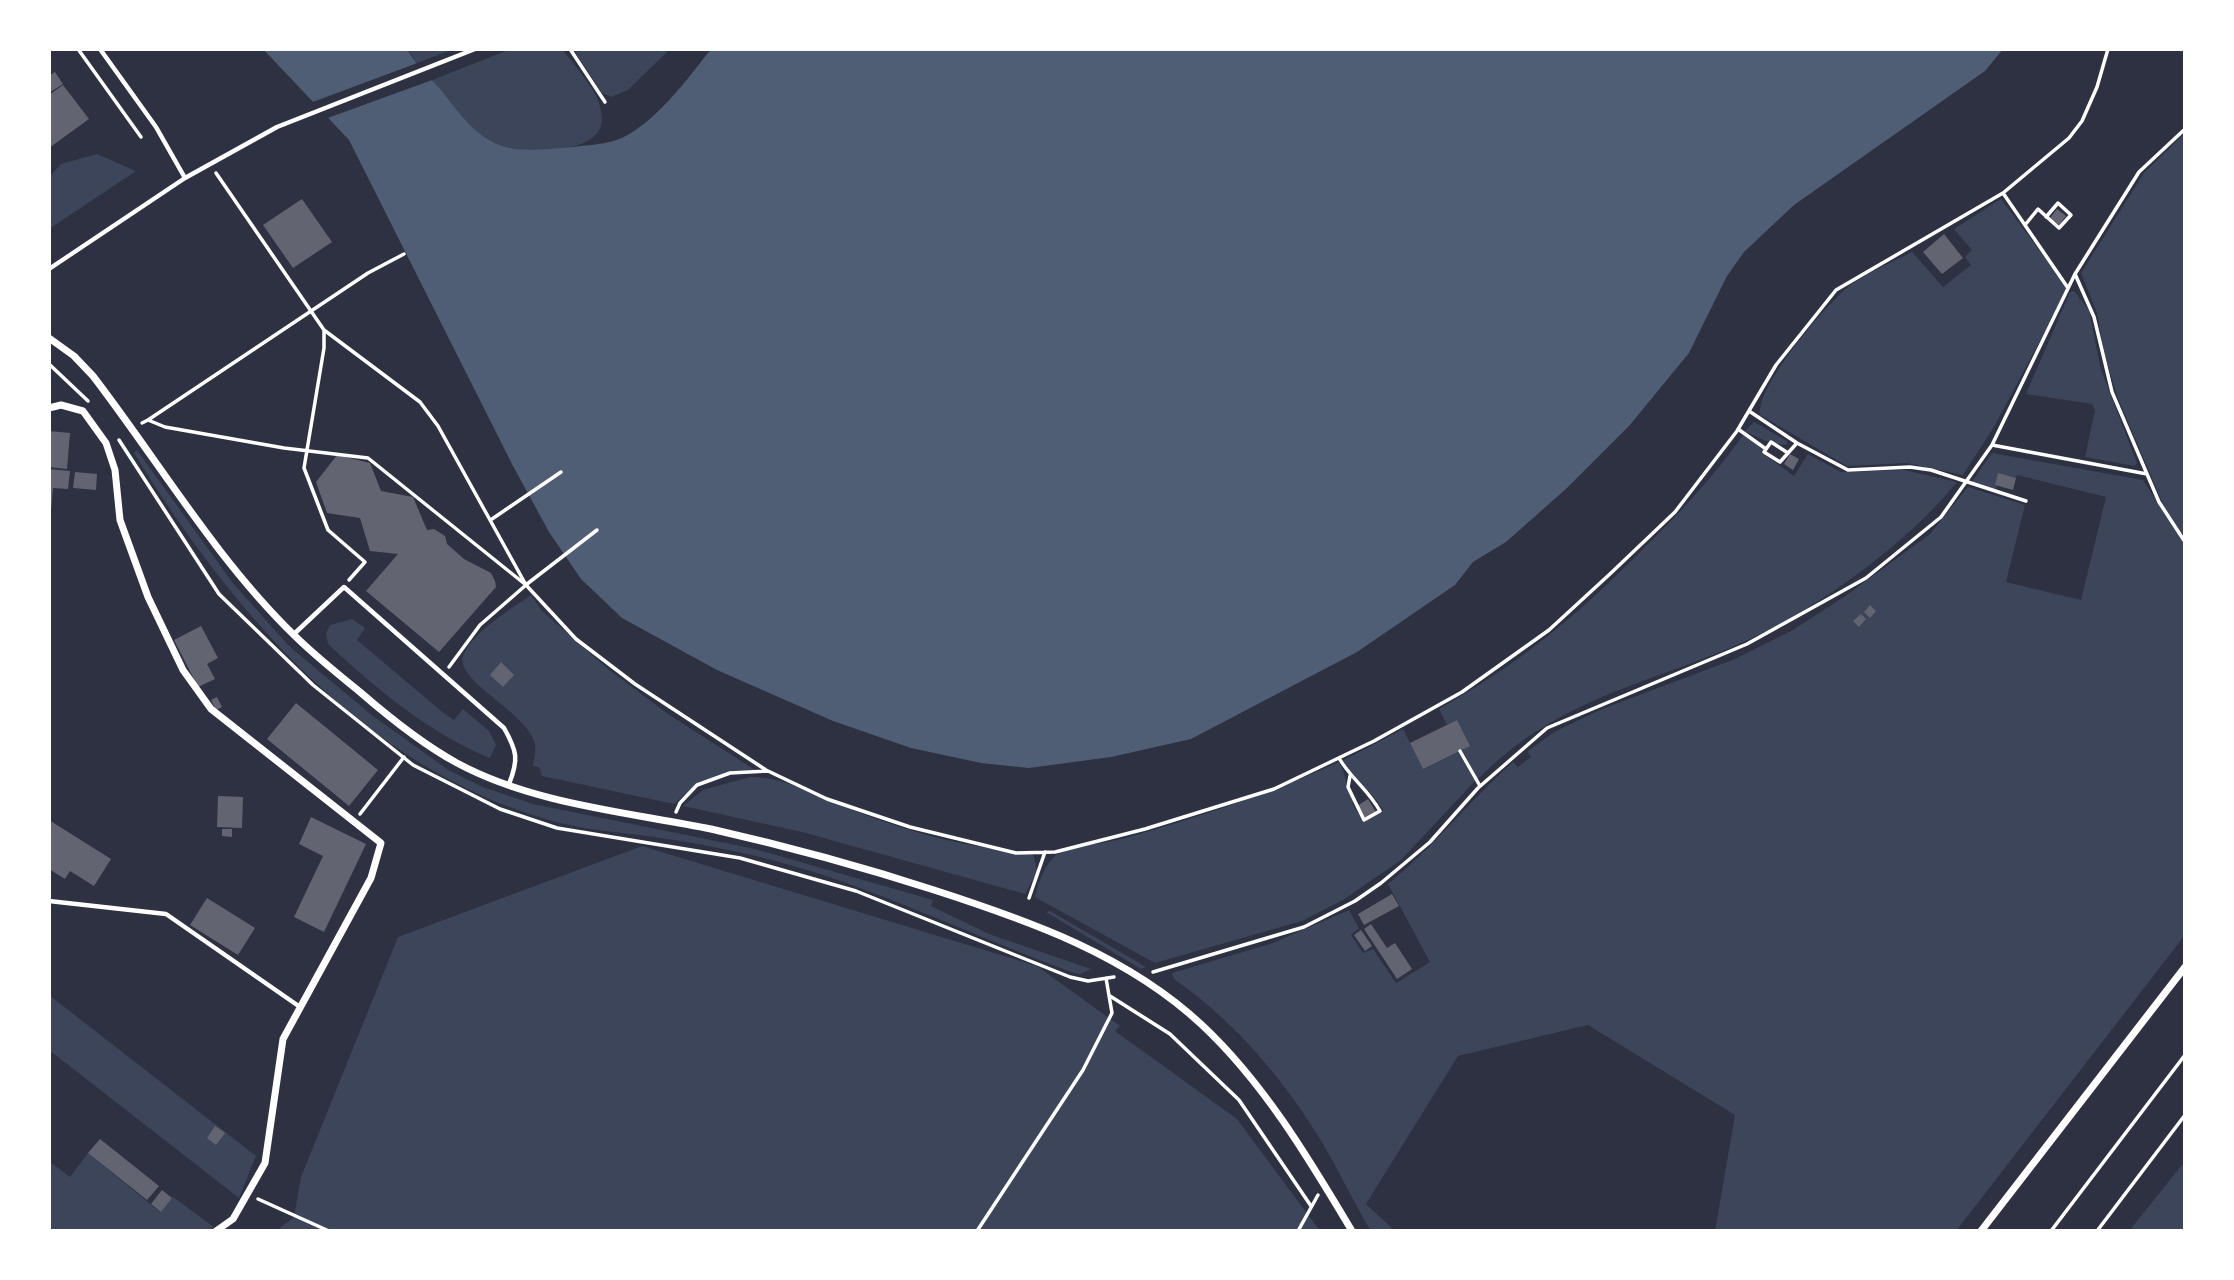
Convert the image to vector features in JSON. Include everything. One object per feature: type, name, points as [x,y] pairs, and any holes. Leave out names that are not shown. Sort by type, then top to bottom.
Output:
[{"type":"street","points":[[49,338],[74,356],[93,376],[232,565],[293,635],[393,720],[433,749],[482,775],[568,801],[772,843],[866,868],[1021,918],[1087,947],[1139,975],[1202,1024],[1255,1081],[1353,1231]]},
{"type":"street","points":[[49,408],[61,405],[83,411],[106,443],[115,470],[120,520],[148,597],[183,670],[211,709],[381,843],[371,878],[283,1039],[265,1163],[233,1219],[216,1231]]},
{"type":"street","points":[[1981,1231],[2185,967]]},
{"type":"lane","points":[[100,49],[156,127],[185,178]]},
{"type":"lane","points":[[49,269],[185,178],[290,120],[475,49]]},
{"type":"lane","points":[[293,635],[344,587],[504,728],[516,748],[515,767],[509,784]]},
{"type":"lane","points":[[49,901],[166,914],[300,1007]]},
{"type":"path","points":[[78,49],[141,137]]},
{"type":"path","points":[[570,49],[605,102]]},
{"type":"path","points":[[148,420],[165,427],[307,451],[368,458],[526,585],[576,639],[635,684],[768,771],[827,799],[909,827],[1016,853],[1045,852],[1145,829],[1261,793],[1339,758],[1462,692],[1549,630],[1675,512],[1738,429],[1776,365],[1836,290],[2003,193],[2069,138],[2081,121],[2097,88],[2108,49]]},
{"type":"path","points":[[117,436],[219,594],[313,685],[404,757],[476,798],[558,828],[740,858],[856,891],[1070,977],[1088,981],[1139,975],[1304,927],[1354,901],[1381,883],[1430,842],[1480,786],[1547,728],[1747,644],[1866,578],[1941,517],[1992,445],[2075,274],[2139,172],[2185,129]]},
{"type":"path","points":[[210,165],[324,330],[420,402],[438,426],[492,519],[526,585]]},
{"type":"path","points":[[2003,193],[2068,288]]},
{"type":"path","points":[[2025,225],[2038,209],[2046,218],[2059,228],[2071,215],[2058,203],[2046,218]]},
{"type":"path","points":[[133,427],[148,420],[368,273],[404,254]]},
{"type":"path","points":[[2075,274],[2094,317],[2112,392],[2158,502],[2185,541]]},
{"type":"path","points":[[324,330],[324,348],[304,468],[328,530],[365,562],[344,587]]},
{"type":"path","points":[[49,364],[92,404]]},
{"type":"path","points":[[1749,411],[1837,467],[1849,470],[1910,467],[1931,470],[2026,501]]},
{"type":"path","points":[[1738,429],[1766,449]]},
{"type":"path","points":[[1788,453],[1771,442],[1764,452],[1780,463],[1797,443]]},
{"type":"path","points":[[1992,445],[2147,474]]},
{"type":"path","points":[[492,519],[561,472]]},
{"type":"path","points":[[443,674],[480,625],[597,530]]},
{"type":"path","points":[[1460,751],[1480,786]]},
{"type":"path","points":[[355,821],[404,757]]},
{"type":"path","points":[[1339,758],[1350,776],[1361,782],[1380,811],[1364,820],[1348,787],[1350,776]]},
{"type":"path","points":[[673,821],[680,803],[697,785],[730,773],[768,771]]},
{"type":"path","points":[[1029,898],[1045,852]]},
{"type":"path","points":[[978,1231],[1083,1070],[1112,1013],[1106,978]]},
{"type":"path","points":[[1110,996],[1170,1034],[1239,1100],[1311,1206],[1298,1231]]},
{"type":"path","points":[[2051,1231],[2185,1055]]},
{"type":"path","points":[[2097,1231],[2185,1115]]},
{"type":"path","points":[[248,1191],[265,1204],[329,1231]]},
{"type":"shaded area","points":[[263,49],[407,49],[473,128],[499,145],[529,150],[597,144],[627,136],[666,104],[711,49],[2003,49],[1985,71],[1794,205],[1744,252],[1727,276],[1689,353],[1629,426],[1567,488],[1506,542],[1473,562],[1455,585],[1357,652],[1191,739],[1111,757],[1029,768],[981,763],[911,748],[833,721],[717,670],[622,618],[581,579],[549,532],[349,140]]},
{"type":"shaded area","points":[[407,49],[454,49],[417,63]]},
{"type":"shaded area","points":[[511,49],[562,49],[587,82],[601,109],[602,118],[598,131],[588,141],[553,150],[514,149],[498,145],[486,140],[470,127],[432,80]]},
{"type":"shaded area","points":[[573,49],[670,49],[628,90],[611,97],[602,93]]},
{"type":"shaded area","points":[[2185,133],[2185,537],[2169,518],[2117,396],[2105,356],[2097,313],[2081,273],[2144,173]]},
{"type":"shaded area","points":[[97,154],[136,171],[49,229],[49,177],[61,164]]},
{"type":"shaded area","points":[[2001,199],[2068,288],[1994,427],[1963,475],[1907,463],[1847,466],[1760,415],[1769,385],[1781,365],[1842,292],[1867,275],[1912,252],[1943,287],[1971,265],[1965,257],[1972,250],[1954,229]]},
{"type":"shaded area","points":[[2074,291],[2089,310],[2101,370],[2137,463],[2134,466],[2085,457],[2095,410],[2092,404],[2026,394],[2070,292]]},
{"type":"shaded area","points":[[1754,422],[1787,441],[1787,445],[1766,441],[1745,431]]},
{"type":"shaded area","points":[[1744,434],[1763,450],[1762,453],[1794,476],[1808,454],[1841,472],[1904,470],[1957,482],[1937,505],[1889,549],[1806,609],[1750,639],[1575,710],[1542,728],[1478,779],[1462,750],[1457,720],[1447,725],[1439,709],[1496,674],[1570,618],[1682,509]]},
{"type":"shaded area","points":[[137,450],[232,582],[289,646],[373,716],[450,771],[483,787],[533,804],[755,849],[933,900],[931,906],[989,934],[1091,969],[1081,974],[1074,973],[889,899],[775,861],[699,844],[549,820],[482,796],[420,763],[362,722],[309,676],[259,624],[213,569],[172,512],[134,453]]},
{"type":"shaded area","points":[[1992,453],[2143,480],[2185,546],[2185,935],[1956,1231],[1715,1231],[1735,1115],[1588,1025],[1458,1056],[1366,1204],[1395,1231],[1371,1231],[1327,1151],[1296,1102],[1240,1035],[1174,979],[1172,973],[1273,943],[1349,910],[1359,928],[1351,935],[1363,953],[1373,949],[1396,983],[1430,962],[1388,884],[1421,855],[1513,762],[1518,767],[1531,757],[1527,752],[1554,732],[1602,709],[1735,659],[1791,631],[1847,595],[1930,534],[1968,487],[2025,505],[2006,582],[2081,600],[2106,497],[2017,475],[2016,478],[1998,474],[1996,491],[1971,483]]},
{"type":"shaded area","points":[[531,595],[542,611],[608,669],[668,714],[755,770],[712,781],[692,790],[674,804],[542,776],[539,767],[533,766],[535,744],[530,732],[470,676],[464,666],[463,656],[475,638]]},
{"type":"shaded area","points":[[352,619],[365,628],[357,640],[440,710],[454,720],[463,709],[489,731],[496,745],[490,758],[425,723],[365,677],[328,644],[326,633],[330,625]]},
{"type":"shaded area","points":[[1403,729],[1423,769],[1458,752],[1475,781],[1401,860],[1343,900],[1302,921],[1155,963],[1035,897],[1048,865],[1062,852],[1125,838],[1207,813],[1339,762],[1354,801],[1352,803],[1363,822],[1383,810],[1342,761]]},
{"type":"shaded area","points":[[750,777],[794,785],[866,815],[927,835],[969,845],[1033,852],[1037,872],[1025,894],[802,832],[683,806],[703,790]]},
{"type":"shaded area","points":[[642,846],[1037,966],[1120,1026],[1115,1031],[1237,1119],[1320,1231],[276,1231],[294,1217],[301,1177],[398,937]]},
{"type":"shaded area","points":[[1050,911],[1146,967],[1141,969],[1046,912]]},
{"type":"shaded area","points":[[49,995],[256,1156],[239,1198],[49,1050]]},
{"type":"shaded area","points":[[88,1153],[160,1212],[173,1197],[214,1227],[209,1231],[49,1231],[49,1161],[70,1177]]},
{"type":"shaded area","points":[[2185,1161],[2185,1231],[2129,1231]]},
{"type":"pier","points":[[420,62],[435,79],[325,119],[310,103]]},
{"type":"building","points":[[55,72],[63,84],[49,93],[49,76]]},
{"type":"building","points":[[63,85],[89,119],[49,148],[49,95]]},
{"type":"building","points":[[302,199],[332,242],[293,268],[263,225]]},
{"type":"building","points":[[2057,209],[2066,216],[2059,225],[2050,218]]},
{"type":"building","points":[[1944,234],[1963,258],[1942,274],[1923,252]]},
{"type":"building","points":[[49,431],[70,433],[67,469],[49,467]]},
{"type":"building","points":[[1790,454],[1799,459],[1793,470],[1784,464]]},
{"type":"building","points":[[337,455],[370,463],[381,491],[413,497],[427,530],[434,529],[445,536],[447,544],[464,559],[491,573],[496,587],[439,652],[366,591],[398,554],[370,551],[360,518],[327,513],[316,482]]},
{"type":"building","points":[[49,469],[70,471],[68,489],[53,488],[51,511]]},
{"type":"building","points":[[75,472],[97,474],[96,490],[73,488]]},
{"type":"building","points":[[1998,473],[2016,478],[2013,490],[1995,485]]},
{"type":"building","points":[[1870,605],[1876,611],[1870,618],[1864,612]]},
{"type":"building","points":[[1861,614],[1866,619],[1859,627],[1853,621]]},
{"type":"building","points":[[201,626],[218,658],[207,664],[215,679],[198,687],[174,640]]},
{"type":"building","points":[[501,662],[514,675],[503,687],[490,675]]},
{"type":"building","points":[[217,697],[222,707],[216,710],[211,700]]},
{"type":"building","points":[[296,703],[378,770],[349,806],[267,739]]},
{"type":"building","points":[[1457,720],[1470,746],[1423,769],[1410,743]]},
{"type":"building","points":[[218,796],[243,797],[242,828],[217,827]]},
{"type":"building","points":[[1368,799],[1376,812],[1365,818],[1357,806]]},
{"type":"building","points":[[311,817],[366,844],[324,932],[294,917],[323,856],[299,844]]},
{"type":"building","points":[[49,820],[111,859],[94,886],[70,871],[65,879],[49,869]]},
{"type":"building","points":[[222,829],[232,829],[232,837],[222,836]]},
{"type":"building","points":[[1392,894],[1399,906],[1364,925],[1358,914]]},
{"type":"building","points":[[207,898],[255,928],[238,955],[190,925]]},
{"type":"building","points":[[1371,924],[1387,948],[1395,943],[1412,969],[1397,979],[1364,929]]},
{"type":"building","points":[[1361,930],[1372,946],[1365,951],[1354,935]]},
{"type":"building","points":[[215,1126],[225,1133],[216,1145],[207,1138]]},
{"type":"building","points":[[100,1139],[159,1186],[147,1200],[88,1153]]},
{"type":"building","points":[[162,1190],[172,1198],[161,1212],[151,1204]]}]
